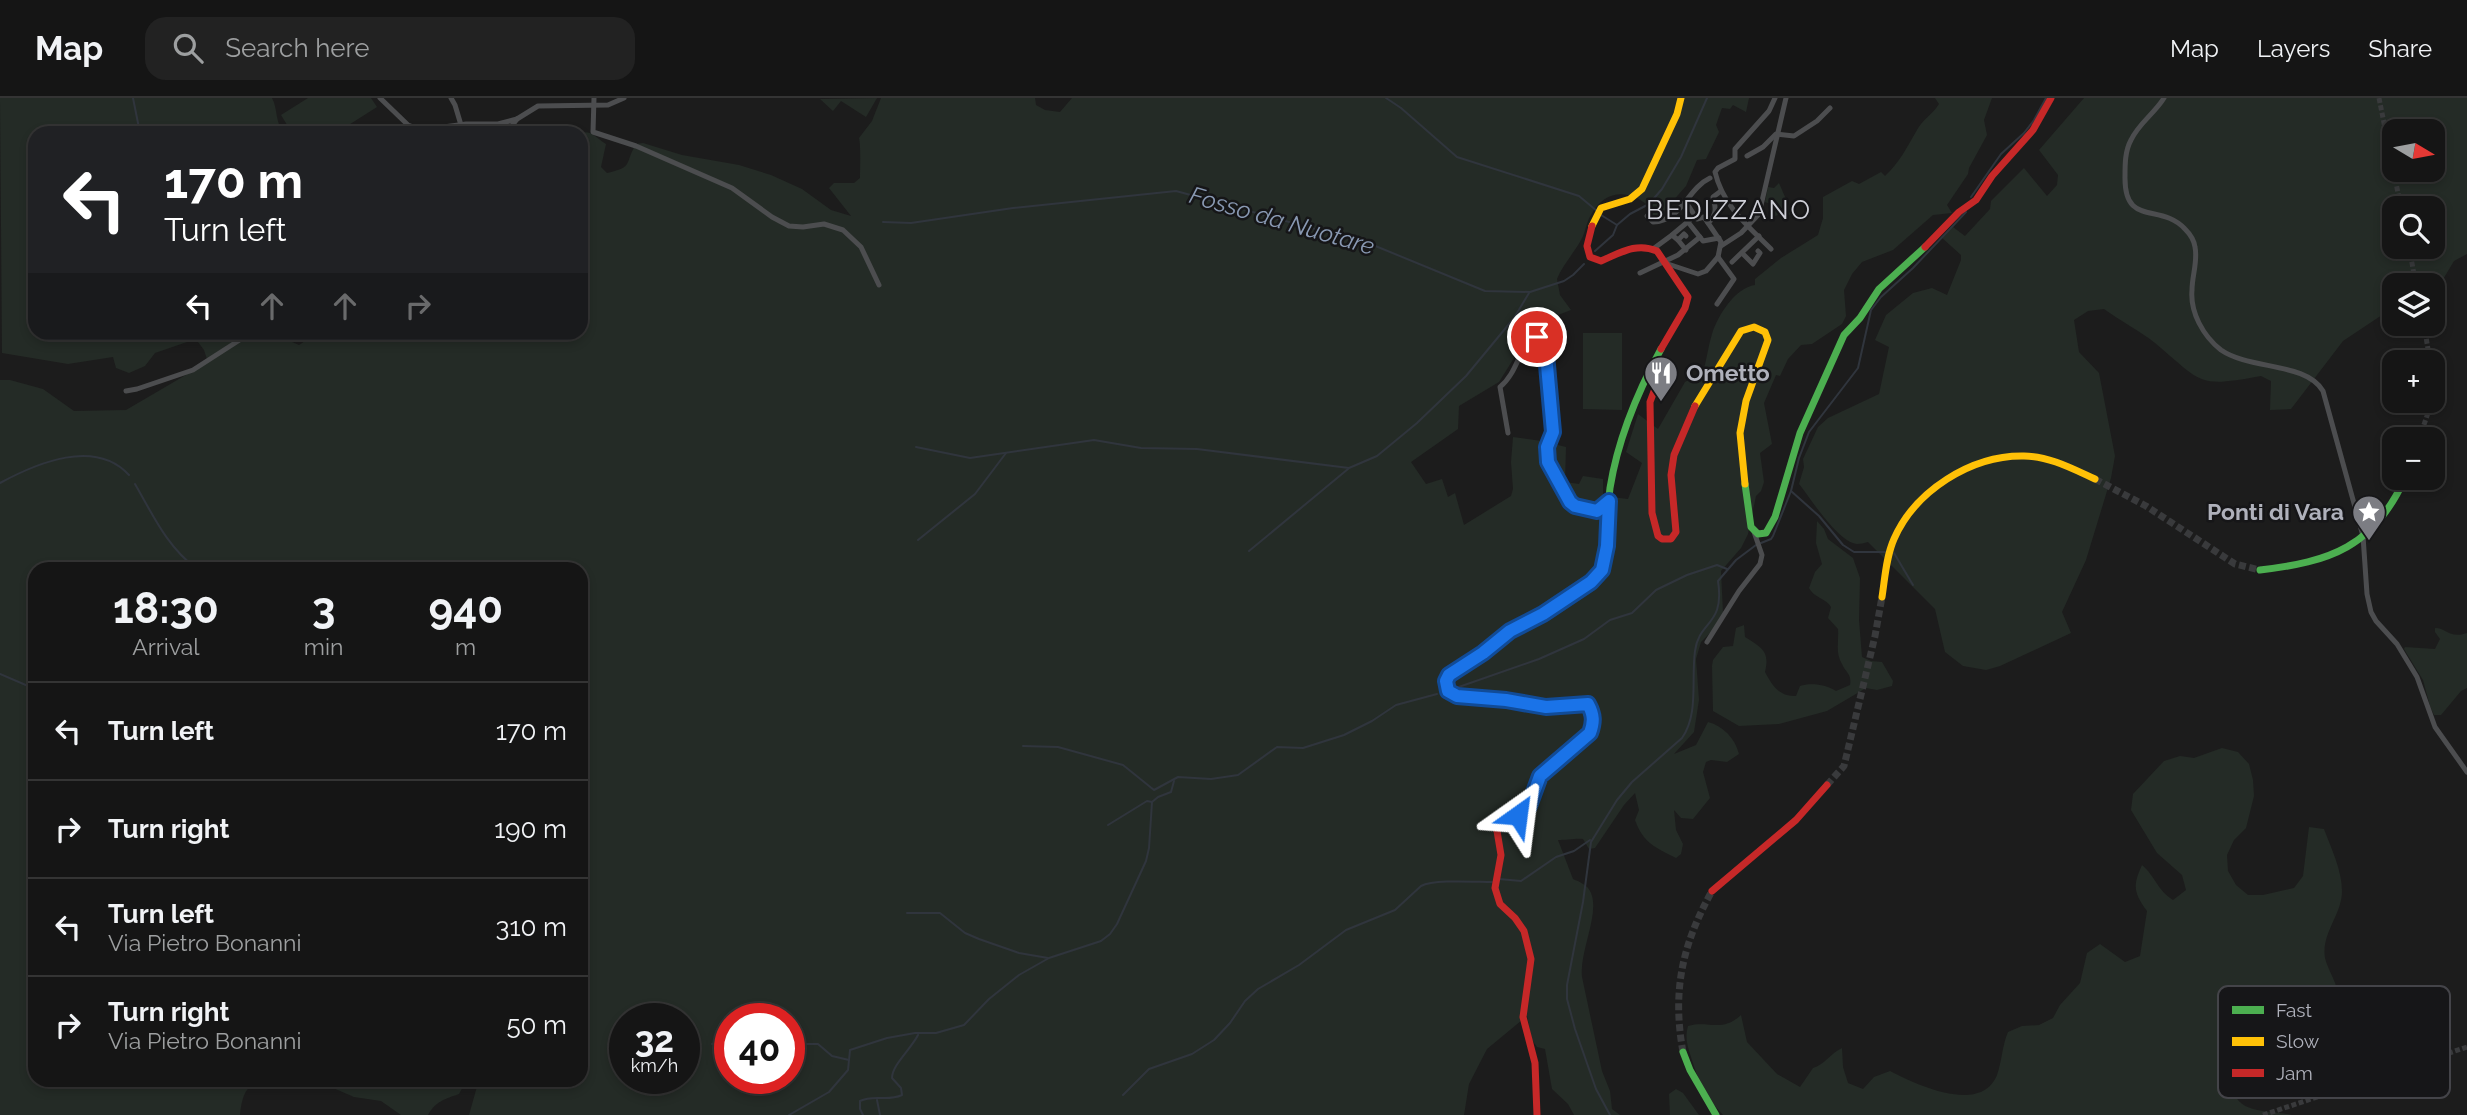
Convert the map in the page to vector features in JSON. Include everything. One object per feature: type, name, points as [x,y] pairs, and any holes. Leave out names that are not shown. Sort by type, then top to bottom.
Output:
[{"type":"street","points":[[380,98],[412,126]]},
{"type":"street","points":[[451,98],[461,125]]},
{"type":"street","points":[[512,126],[530,109],[546,101],[615,104],[624,98]]},
{"type":"street","points":[[1537,1115],[1535,1063],[1523,1017],[1531,959],[1524,931],[1500,904],[1496,894],[1502,855],[1497,831],[1504,820],[1518,815],[1529,806],[1540,776],[1590,733],[1593,715],[1588,704],[1546,707],[1457,696],[1448,691],[1446,681],[1449,675],[1510,631],[1543,614],[1591,582],[1602,570],[1607,546],[1613,471],[1621,438],[1639,389],[1688,301],[1686,292],[1665,262],[1650,247],[1625,248],[1601,261],[1592,260],[1587,246],[1601,208],[1639,194],[1677,114],[1681,98]]},
{"type":"street","points":[[1739,159],[1735,149],[1769,111],[1775,98]]},
{"type":"street","points":[[1665,262],[1698,274],[1706,271],[1718,257],[1723,244],[1759,214],[1786,98]]},
{"type":"street","points":[[1754,532],[1766,533],[1770,528],[1800,433],[1843,335],[1860,318],[1879,289],[1917,256],[1959,212],[1976,200],[1992,176],[2033,130],[2051,98]]},
{"type":"street","points":[[2164,98],[2134,134],[2126,150],[2124,180],[2128,201],[2138,212],[2172,218],[2192,239],[2196,256],[2192,302],[2197,321],[2220,349],[2253,364],[2304,374],[2323,391],[2363,536],[2371,612],[2397,644],[2417,677],[2435,727],[2467,772]]},
{"type":"street","points":[[594,101],[593,132],[636,146],[732,188],[789,226],[824,224],[844,230],[861,247],[879,285]]},
{"type":"street","points":[[1771,249],[1730,206],[1721,191],[1715,171],[1778,134],[1794,136],[1817,121],[1830,108]]},
{"type":"street","points":[[454,126],[498,124],[517,119]]},
{"type":"street","points":[[1647,216],[1653,222],[1666,220],[1686,202],[1702,182],[1710,178]]},
{"type":"street","points":[[1653,249],[1688,222],[1714,218],[1713,197],[1721,191]]},
{"type":"street","points":[[1686,202],[1723,244]]},
{"type":"street","points":[[1688,222],[1701,239]]},
{"type":"street","points":[[1672,234],[1686,250]]},
{"type":"street","points":[[1678,240],[1684,234],[1686,236]]},
{"type":"street","points":[[1732,262],[1759,236]]},
{"type":"street","points":[[1640,273],[1665,262],[1701,239],[1719,238]]},
{"type":"street","points":[[1742,253],[1753,264],[1760,253],[1758,251]]},
{"type":"street","points":[[1717,304],[1734,279],[1718,257]]},
{"type":"street","points":[[1648,372],[1659,379],[1650,402],[1651,513],[1658,536],[1671,539],[1676,532],[1672,463],[1697,402],[1741,331],[1754,327],[1767,335],[1766,348],[1745,401],[1740,433],[1751,527],[1762,555],[1760,564],[1707,642]]},
{"type":"street","points":[[1508,433],[1500,387],[1510,378],[1519,353],[1529,340],[1541,338],[1545,343],[1549,369],[1553,432],[1547,447],[1548,462],[1565,496],[1575,506],[1597,511],[1609,501]]},
{"type":"street","points":[[126,391],[192,370],[239,340]]},
{"type":"street","points":[[1882,597],[1893,542],[1908,517],[1948,478],[1974,466],[2022,456],[2044,460],[2095,479]]},
{"type":"street","points":[[2260,570],[2319,561],[2353,546],[2381,520],[2399,490]]},
{"type":"street","points":[[1712,891],[1796,820],[1827,785]]},
{"type":"street","points":[[1683,1052],[1690,1070],[1716,1115]]},
{"type":"shaded area","points":[[0,98],[272,98],[280,126],[28,126],[28,340],[291,340],[299,345],[307,340],[588,340],[588,133],[606,144],[601,167],[607,173],[625,166],[636,144],[643,143],[682,155],[739,165],[771,175],[802,189],[831,210],[851,216],[829,188],[834,183],[854,183],[860,178],[859,138],[872,121],[881,98],[1035,98],[1036,105],[1045,110],[1060,112],[1072,98],[1749,98],[1746,112],[1733,105],[1730,109],[1722,108],[1716,125],[1719,132],[1706,159],[1697,160],[1686,186],[1657,219],[1651,216],[1651,208],[1627,195],[1611,196],[1597,206],[1580,242],[1557,279],[1560,295],[1571,310],[1558,315],[1558,331],[1529,334],[1499,382],[1459,406],[1458,429],[1411,462],[1426,484],[1442,479],[1448,497],[1455,493],[1464,525],[1511,496],[1513,437],[1566,447],[1565,482],[1579,484],[1583,476],[1603,479],[1603,496],[1628,499],[1642,463],[1626,452],[1638,414],[1658,429],[1685,382],[1703,372],[1712,334],[1728,304],[1741,291],[1755,285],[1755,279],[1781,258],[1818,235],[1823,218],[1823,197],[1852,181],[1859,184],[1881,172],[1885,176],[1899,160],[1919,126],[1939,104],[1935,98],[1992,98],[1984,120],[1987,135],[1968,174],[1947,205],[1952,213],[1933,215],[1893,250],[1862,262],[1844,290],[1846,316],[1842,324],[1812,344],[1801,345],[1788,359],[1780,376],[1776,375],[1764,403],[1772,444],[1760,453],[1764,482],[1756,496],[1748,534],[1741,548],[1721,571],[1723,613],[1712,631],[1701,642],[1696,659],[1699,700],[1694,732],[1674,754],[1696,745],[1708,722],[1728,733],[1739,754],[1727,762],[1706,762],[1703,772],[1710,798],[1693,819],[1681,818],[1674,810],[1676,830],[1683,844],[1681,854],[1676,858],[1656,847],[1642,834],[1635,820],[1639,810],[1635,793],[1595,848],[1589,849],[1583,839],[1558,840],[1573,879],[1584,884],[1591,893],[1593,911],[1583,956],[1582,977],[1612,1109],[1620,1115],[1574,1115],[1568,1104],[1552,1089],[1545,1049],[1537,1047],[1532,1040],[1527,1016],[1487,1049],[1469,1084],[1464,1115],[469,1115],[477,1087],[588,1087],[588,562],[28,562],[28,1087],[250,1087],[246,1091],[240,1115],[0,1115],[0,380],[43,389],[74,411],[126,410],[208,362],[198,342],[187,342],[155,353],[145,366],[129,373],[116,368],[113,357],[68,364],[2,353]]},
{"type":"shaded area","points":[[308,98],[371,98],[377,107],[347,126],[288,126],[281,115]]},
{"type":"shaded area","points":[[877,98],[866,117],[841,101],[833,111],[820,99]]},
{"type":"shaded area","points":[[2084,98],[2467,98],[2467,254],[2454,261],[2445,276],[2445,273],[2382,273],[2382,315],[2343,341],[2291,409],[2270,410],[2271,381],[2261,376],[2224,382],[2202,379],[2192,374],[2149,338],[2104,309],[2088,311],[2074,320],[2079,352],[2099,373],[2115,456],[2111,478],[2086,560],[2062,612],[2071,633],[1986,670],[1963,666],[1945,652],[1935,609],[1868,542],[1857,544],[1842,536],[1825,519],[1799,484],[1804,467],[1803,459],[1818,427],[1828,418],[1879,394],[1889,347],[1875,340],[1886,315],[1913,293],[1932,288],[1947,295],[1961,255],[1941,237],[1953,227],[1965,236],[1990,209],[1991,201],[2024,168],[2047,196],[2057,185],[2058,175],[2039,150]]},
{"type":"shaded area","points":[[1779,183],[1792,213],[1781,220],[1779,214],[1774,217],[1768,211],[1770,204],[1765,202],[1768,187],[1774,188]]},
{"type":"shaded area","points":[[1583,333],[1622,333],[1622,410],[1583,409]]},
{"type":"shaded area","points":[[1817,521],[1828,539],[1853,558],[1860,578],[1862,657],[1882,662],[1893,681],[1892,686],[1877,690],[1866,688],[1827,711],[1779,724],[1739,726],[1713,711],[1712,666],[1713,660],[1723,647],[1733,646],[1736,628],[1744,625],[1745,637],[1763,651],[1766,659],[1765,672],[1773,686],[1781,692],[1796,696],[1800,686],[1804,685],[1819,685],[1836,691],[1850,685],[1849,676],[1839,655],[1838,629],[1828,618],[1831,607],[1809,588],[1815,572],[1822,564],[1816,543]]},
{"type":"shaded area","points":[[2435,628],[2456,635],[2467,633],[2467,688],[2461,691],[2441,715],[2434,715],[2423,680],[2404,649],[2435,649],[2440,639]]},
{"type":"shaded area","points":[[2222,748],[2238,752],[2249,764],[2254,796],[2246,828],[2234,840],[2227,855],[2228,871],[2236,885],[2248,895],[2263,895],[2294,888],[2303,876],[2309,827],[2324,829],[2336,859],[2341,900],[2326,940],[2325,958],[2336,986],[2218,986],[2218,1098],[2237,1098],[2255,1110],[2292,1115],[1723,1115],[1706,1093],[1690,1054],[1688,1026],[1721,1025],[1741,1015],[1747,1042],[1777,1074],[1800,1087],[1813,1068],[1842,1048],[1843,1067],[1848,1083],[1863,1089],[1874,1077],[1890,1071],[1948,1093],[1977,1093],[1989,1087],[1997,1075],[2008,1032],[2022,1026],[2039,1025],[2053,1018],[2060,1005],[2080,983],[2087,953],[2100,944],[2125,962],[2140,956],[2147,911],[2136,888],[2142,865],[2163,892],[2173,900],[2186,890],[2182,875],[2157,853],[2131,810],[2133,794],[2164,761],[2180,756],[2194,758]]},
{"type":"shaded area","points":[[331,1087],[463,1087],[459,1094],[445,1099],[428,1115],[401,1115],[381,1101],[354,1097]]},
{"type":"shaded area","points":[[1676,1089],[1683,1093],[1699,1115],[1670,1115],[1669,1094]]},
{"type":"waterway","points":[[133,98],[139,126]]},
{"type":"waterway","points":[[1386,98],[1457,157],[1579,196],[1597,211]]},
{"type":"waterway","name":"Fosso da Nuotare","points":[[1595,251],[1613,235],[1617,225],[1649,204],[1662,189],[1681,157],[1707,98]]},
{"type":"waterway","points":[[1971,197],[2001,154],[2034,120],[2046,98]]},
{"type":"waterway","name":"Fosso da Nuotare","points":[[883,222],[911,223],[1013,208],[1176,191],[1373,245],[1485,291],[1530,292],[1564,281],[1584,264]]},
{"type":"waterway","points":[[1761,543],[1773,536],[1791,491],[1809,432],[1858,368],[1871,310],[1966,212]]},
{"type":"waterway","points":[[1601,215],[1617,225]]},
{"type":"waterway","points":[[916,447],[970,458],[1094,440],[1141,448],[1197,449],[1349,468],[1377,456],[1417,423],[1466,376],[1514,318],[1529,293]]},
{"type":"waterway","points":[[918,540],[975,494],[1006,453]]},
{"type":"waterway","points":[[0,483],[48,462],[83,456],[100,458],[115,464],[129,475]]},
{"type":"waterway","points":[[1249,551],[1348,469]]},
{"type":"waterway","points":[[135,484],[169,541],[188,562]]},
{"type":"waterway","points":[[1791,491],[1819,516],[1843,545],[1854,552],[1888,552]]},
{"type":"waterway","points":[[1610,1115],[1596,1089],[1567,999],[1567,985],[1591,842],[1617,800],[1632,782],[1682,738],[1693,707],[1697,641],[1718,607],[1718,581],[1736,560],[1756,545]]},
{"type":"waterway","points":[[1894,553],[1913,585]]},
{"type":"waterway","points":[[1453,689],[1539,659],[1584,639],[1610,620],[1632,613],[1656,590],[1687,575],[1717,565],[1727,569]]},
{"type":"waterway","points":[[0,674],[28,686]]},
{"type":"waterway","points":[[1023,746],[1058,747],[1123,765],[1154,790],[1178,777],[1211,779],[1238,775],[1277,747],[1303,748],[1344,735],[1396,705],[1437,694]]},
{"type":"waterway","points":[[1108,825],[1147,801],[1152,802],[1171,792],[1174,781]]},
{"type":"waterway","points":[[789,1115],[829,1092],[848,1070],[850,1050],[887,1038],[915,1033],[936,1033],[964,1025],[989,999],[1019,975],[1049,958],[1101,941],[1110,934],[1146,861],[1152,802]]},
{"type":"waterway","points":[[1499,879],[1521,881],[1556,857],[1574,851],[1590,840]]},
{"type":"waterway","points":[[1123,1095],[1149,1069],[1192,1054],[1214,1040],[1258,989],[1299,965],[1346,930],[1395,910],[1421,886],[1445,882],[1492,882]]},
{"type":"waterway","points":[[907,913],[940,913],[965,933],[979,939],[1019,953],[1048,958]]},
{"type":"waterway","points":[[863,1115],[860,1101],[902,1095],[901,1088],[892,1078],[893,1073],[918,1035]]},
{"type":"waterway","points":[[805,1044],[818,1044],[832,1056],[849,1060]]},
{"type":"waterway","points":[[877,1100],[880,1115]]},
{"type":"tunnel","points":[[2379,98],[2399,196]]},
{"type":"tunnel","points":[[2411,259],[2414,273]]},
{"type":"tunnel","points":[[2426,336],[2428,350]]},
{"type":"tunnel","points":[[2423,427],[2428,413]]},
{"type":"tunnel","points":[[2095,479],[2146,506],[2235,564],[2260,570]]},
{"type":"tunnel","points":[[1827,785],[1844,766],[1882,597]]},
{"type":"tunnel","points":[[1683,1052],[1679,1009],[1682,969],[1693,930],[1712,891]]},
{"type":"tunnel","points":[[2450,1053],[2467,1047]]},
{"type":"tunnel","points":[[2263,1115],[2314,1098]]},
{"type":"traffic: fast","points":[[1745,484],[1751,527],[1758,534],[1766,533],[1775,517],[1800,433],[1844,335],[1860,318],[1879,289],[1925,247]]},
{"type":"traffic: fast","points":[[1521,813],[1529,804],[1541,775],[1585,736],[1590,727],[1588,704],[1546,707],[1457,696],[1448,691],[1445,681],[1453,672],[1483,653],[1508,632],[1572,597],[1600,572],[1606,555],[1610,488],[1618,451],[1636,399],[1661,349]]},
{"type":"traffic: fast","points":[[2260,570],[2308,562],[2347,547],[2379,520],[2399,490]]},
{"type":"traffic: fast","points":[[1683,1052],[1690,1070],[1716,1115]]},
{"type":"traffic: slow","points":[[1592,226],[1601,208],[1630,199],[1642,189],[1677,114],[1681,98]]},
{"type":"traffic: slow","points":[[1695,406],[1741,331],[1754,327],[1765,332],[1768,340],[1746,401],[1740,433],[1745,484]]},
{"type":"traffic: slow","points":[[1882,597],[1889,553],[1903,522],[1930,491],[1965,469],[2004,457],[2024,456],[2052,461],[2095,479]]},
{"type":"traffic: jam","points":[[1925,247],[1959,212],[1976,200],[1992,176],[2033,130],[2051,98]]},
{"type":"traffic: jam","points":[[1592,226],[1587,246],[1590,257],[1601,261],[1635,248],[1657,251],[1688,297],[1685,308],[1661,349]]},
{"type":"traffic: jam","points":[[1649,371],[1659,378],[1650,402],[1652,513],[1658,536],[1662,539],[1671,539],[1676,532],[1671,475],[1674,455],[1695,406]]},
{"type":"traffic: jam","points":[[1712,891],[1796,820],[1827,785]]},
{"type":"traffic: jam","points":[[1521,813],[1504,819],[1499,824],[1497,831],[1501,855],[1495,888],[1500,904],[1524,931],[1531,959],[1523,1017],[1535,1063],[1537,1115]]},
{"type":"place","name":"Ometto","points":[[1661,403]]},
{"type":"place","name":"Ponti di Vara","points":[[2369,542]]},
{"type":"district","name":"BEDIZZANO","points":[[1729,210]]},
{"type":"route","points":[[1518,815],[1529,806],[1540,776],[1590,733],[1593,715],[1588,704],[1546,707],[1457,696],[1448,691],[1446,681],[1449,675],[1468,664],[1510,631],[1533,621],[1591,582],[1606,561],[1609,522],[1609,501],[1597,511],[1575,506],[1565,496],[1548,462],[1547,447],[1553,435],[1549,369],[1545,343],[1537,337]]}]
